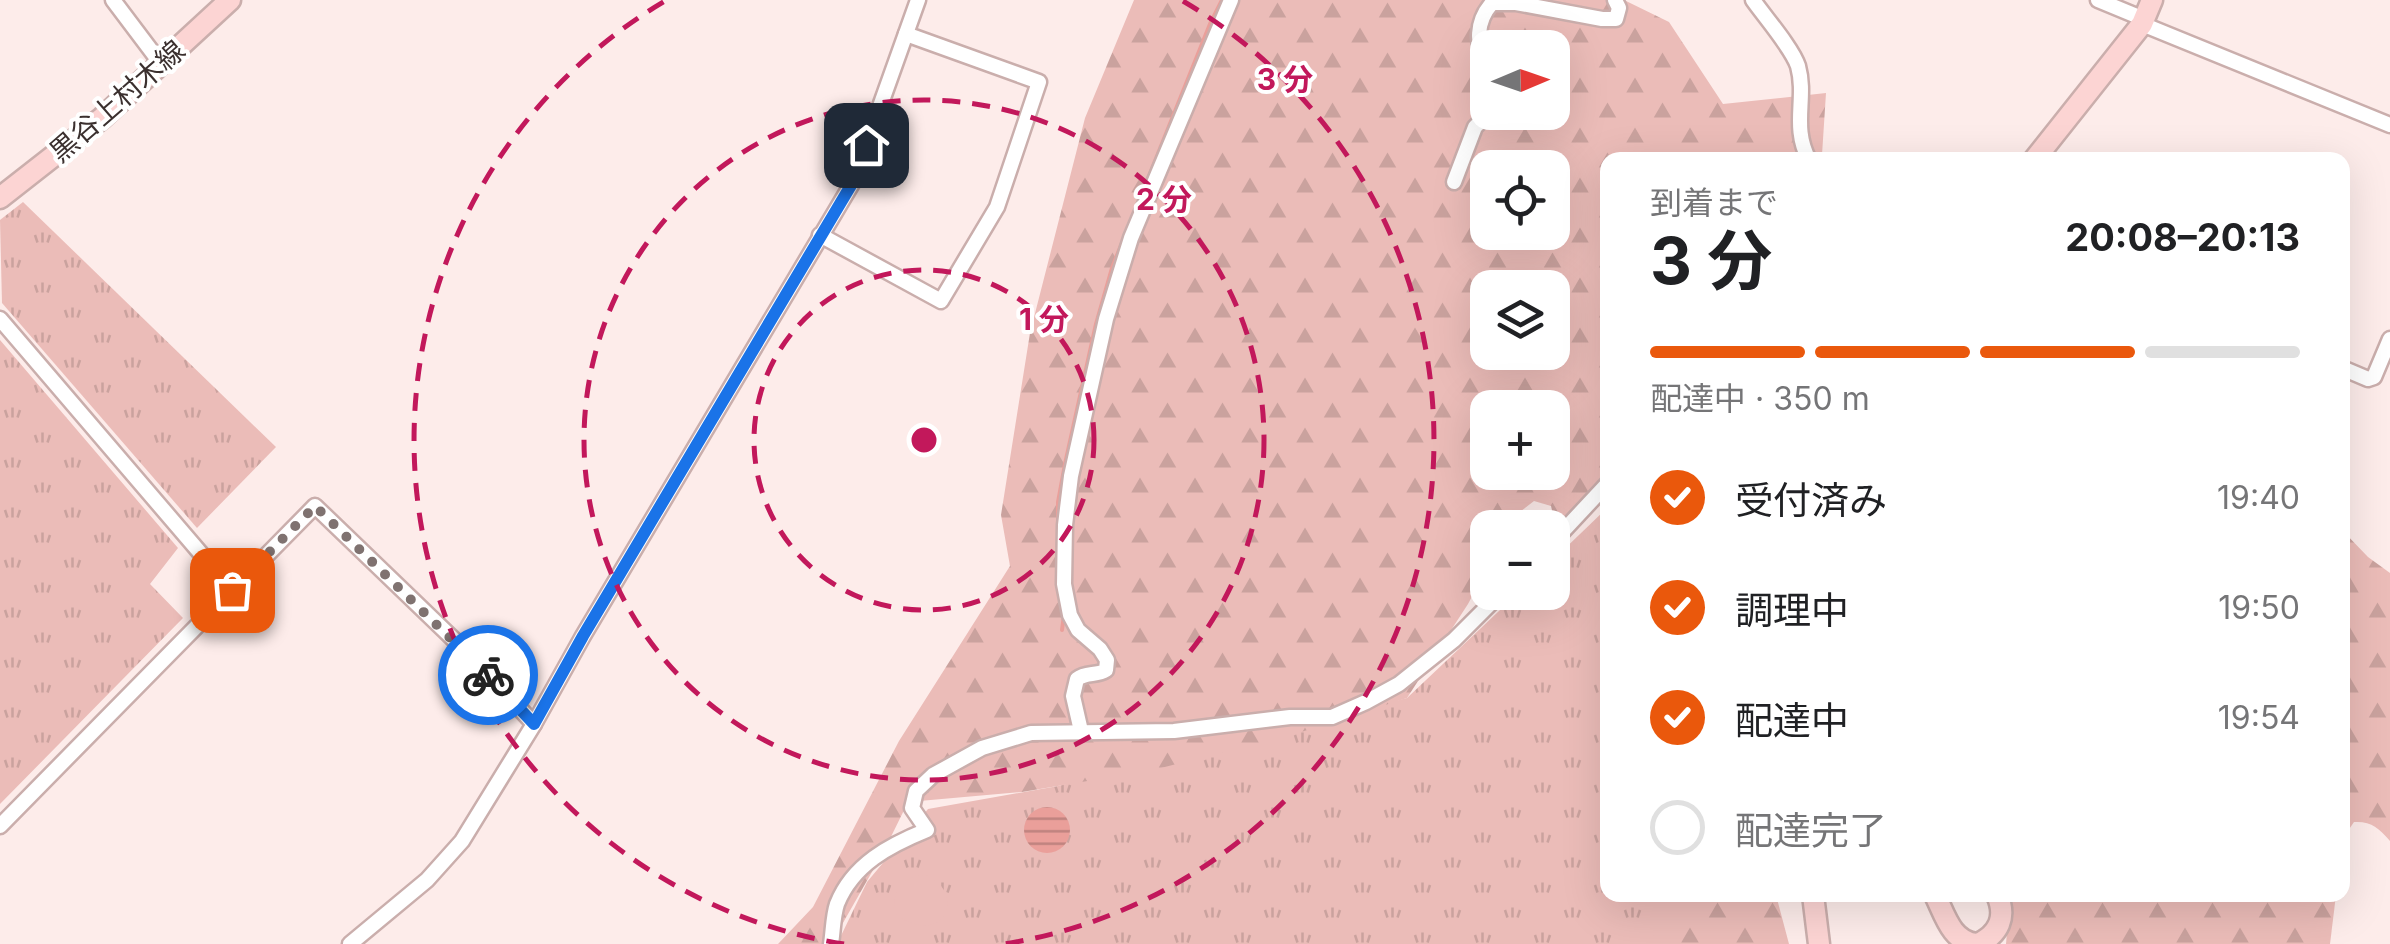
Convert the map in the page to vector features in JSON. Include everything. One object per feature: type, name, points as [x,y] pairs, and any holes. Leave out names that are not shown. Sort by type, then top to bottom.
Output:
[{"type":"main road","name":"黒谷上村木線","points":[[0,198],[102,118],[230,0]]},
{"type":"main road","points":[[2040,152],[2146,14]]},
{"type":"main road","points":[[1815,902],[1819,944]]},
{"type":"main road","points":[[1938,902],[1954,935],[1965,943],[1977,944],[1990,938],[1998,928],[2002,916],[1999,902]]},
{"type":"street","points":[[113,0],[162,65]]},
{"type":"street","points":[[350,944],[426,880],[462,841],[534,724],[853,182],[918,0]]},
{"type":"street","points":[[1080,731],[1074,696],[1077,679],[1100,674],[1106,670],[1107,660],[1078,630],[1064,584],[1071,476],[1106,319],[1131,238],[1231,0]]},
{"type":"street","points":[[1480,30],[1482,14],[1492,3],[1516,3],[1616,19],[1620,8],[1615,0]]},
{"type":"street","points":[[1753,0],[1796,61],[1801,80],[1798,112],[1805,152]]},
{"type":"street","points":[[2098,0],[2146,14],[2390,125]]},
{"type":"street","points":[[820,235],[940,301],[997,207],[1039,82],[906,34]]},
{"type":"street","points":[[1454,182],[1474,130]]},
{"type":"street","points":[[0,319],[232,590]]},
{"type":"street","points":[[2350,371],[2368,379],[2374,377],[2390,339]]},
{"type":"street","points":[[1570,523],[1600,491]]},
{"type":"street","points":[[0,826],[315,506],[472,658],[534,724]]},
{"type":"street","points":[[832,944],[836,908],[850,878],[896,842],[928,830],[912,808],[916,791],[933,775],[982,748],[1031,733],[1174,730],[1290,717],[1332,717],[1399,684],[1484,610]]},
{"type":"green space","points":[[1134,0],[1624,0],[1669,22],[1723,104],[1826,93],[1822,152],[1600,152],[1600,500],[1570,519],[1570,510],[1552,510],[1551,506],[1534,501],[1522,510],[1470,510],[1470,600],[1407,698],[1298,733],[1153,770],[1022,792],[908,802],[831,944],[778,944],[813,907],[899,741],[1010,566],[1001,515],[1030,333],[1085,118]]},
{"type":"green space","points":[[23,202],[276,447],[197,528],[2,303],[0,220]]},
{"type":"green space","points":[[0,340],[178,548],[150,584],[183,618],[0,804]]},
{"type":"green space","points":[[1600,515],[1600,902],[1709,902],[1680,944],[837,944],[867,882],[928,809],[1058,786],[1407,698],[1500,610],[1570,610],[1570,544]]},
{"type":"green space","points":[[2350,538],[2390,573],[2390,841],[2374,826],[2354,822],[2350,828]]},
{"type":"green space","points":[[926,875],[944,890],[947,909],[936,923],[915,924],[894,912],[895,897],[906,881]]},
{"type":"green space","points":[[1686,902],[1778,902],[1789,944],[1643,944],[1677,916]]},
{"type":"green space","points":[[2009,902],[2335,902],[2330,944],[2006,944]]},
{"type":"shaded area","points":[[1047,807],[1063,814],[1070,830],[1063,846],[1047,853],[1031,846],[1024,830],[1031,814]]},
{"type":"waterway","points":[[1129,226],[1222,0]]},
{"type":"waterway","points":[[1058,587],[1058,502],[1065,464],[1096,324],[1125,235]]},
{"type":"waterway","points":[[1062,630],[1064,615]]},
{"type":"way so far","points":[[232,590],[315,506],[488,675]]},
{"type":"route","points":[[488,675],[534,724],[853,182],[866,145]]}]
